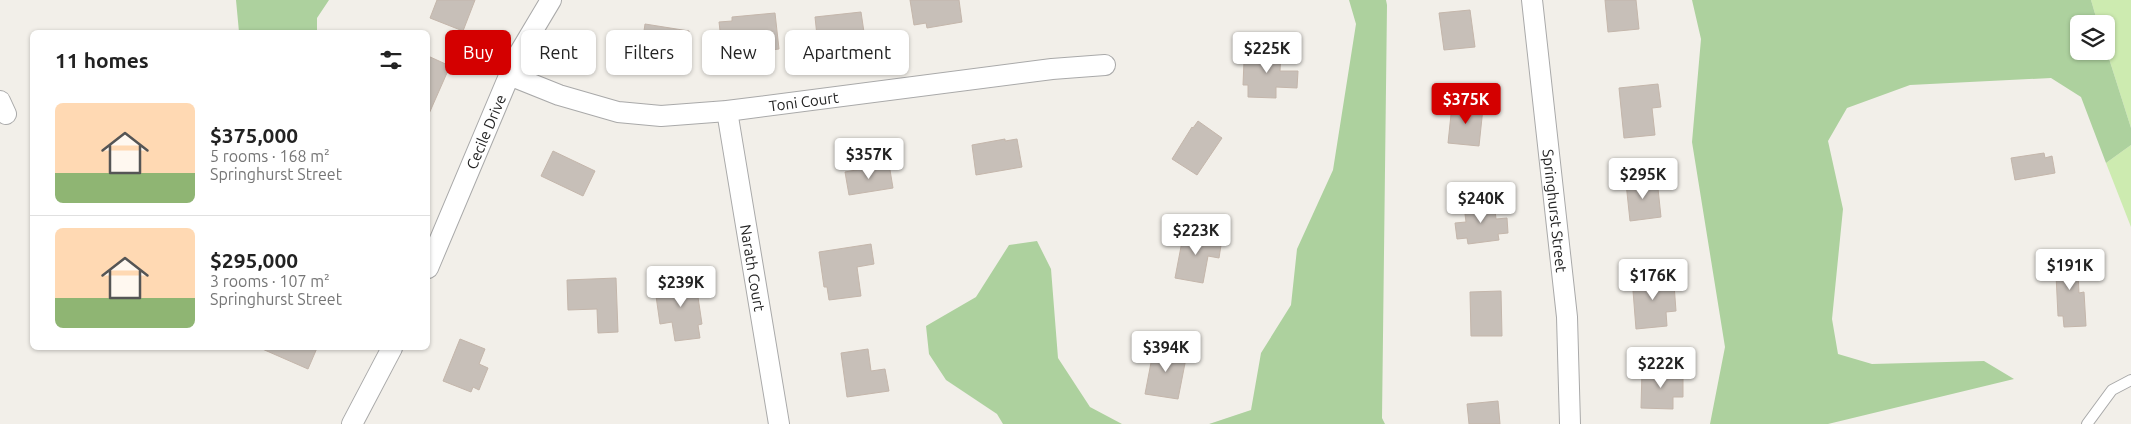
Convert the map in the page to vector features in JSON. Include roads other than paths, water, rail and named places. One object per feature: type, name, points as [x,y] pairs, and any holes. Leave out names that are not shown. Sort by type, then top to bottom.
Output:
[{"type":"street","name":"Cecile Drive","points":[[511,72],[517,57],[550,0]]},
{"type":"street","name":"Springhurst Street","points":[[1532,0],[1567,317],[1570,424]]},
{"type":"street","name":"Toni Court","points":[[510,75],[559,95],[618,112],[661,116],[727,111],[1052,69],[1104,65]]},
{"type":"street","name":"Cecile Drive","points":[[430,263],[510,75]]},
{"type":"street","name":"Narath Court","points":[[727,111],[779,424]]},
{"type":"street","points":[[352,424],[391,350]]},
{"type":"lane","points":[[2087,424],[2112,390],[2131,380]]}]
